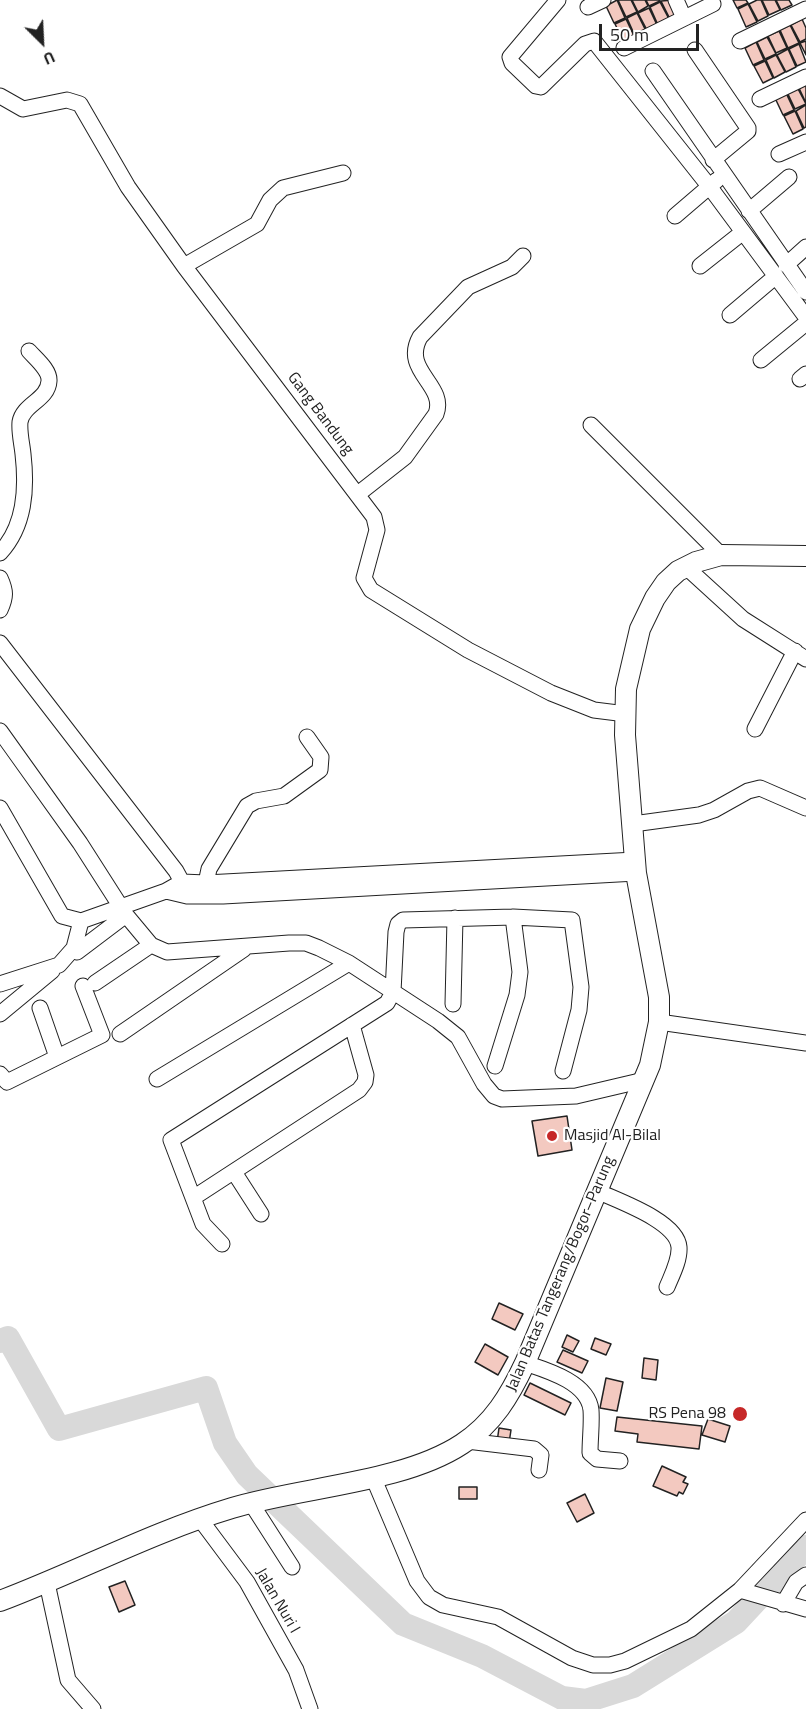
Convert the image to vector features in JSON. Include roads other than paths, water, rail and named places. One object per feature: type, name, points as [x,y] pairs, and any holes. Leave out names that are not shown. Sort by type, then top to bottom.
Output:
[{"type":"main road","name":"Jalan Batas Tangerang/Bogor–Parung","points":[[0,1601],[200,1519],[276,1495],[373,1477],[425,1463],[467,1441],[498,1411],[511,1393],[525,1363],[644,1080],[659,1022],[659,997],[635,867],[626,714],[629,669],[640,629],[666,582],[686,567],[707,557],[721,555],[806,556]]},
{"type":"street","points":[[558,0],[510,57],[512,63],[536,86],[541,87],[585,44],[594,42],[743,232],[806,292]]},
{"type":"street","points":[[588,7],[603,0]]},
{"type":"street","points":[[676,0],[684,18]]},
{"type":"street","points":[[624,48],[713,4]]},
{"type":"street","points":[[740,41],[806,9]]},
{"type":"street","points":[[694,50],[748,128],[748,131],[713,160]]},
{"type":"street","points":[[653,70],[749,211],[806,317]]},
{"type":"street","points":[[760,99],[806,76]]},
{"type":"street","name":"Gang Bandung","points":[[0,96],[24,109],[67,100],[78,102],[128,187],[184,266],[358,494],[377,524],[364,578],[371,590],[468,650],[551,693],[594,710],[626,714]]},
{"type":"street","points":[[779,154],[806,141]]},
{"type":"street","points":[[184,266],[257,224],[270,200],[283,188],[343,173]]},
{"type":"street","points":[[675,216],[724,175]]},
{"type":"street","points":[[749,211],[789,177]]},
{"type":"street","points":[[700,266],[743,232]]},
{"type":"street","points":[[730,315],[806,247]]},
{"type":"street","points":[[358,494],[405,457],[436,414],[438,408],[435,394],[415,362],[414,347],[420,337],[468,287],[512,267],[523,256]]},
{"type":"street","points":[[761,360],[806,323]]},
{"type":"street","points":[[0,553],[14,535],[26,490],[20,423],[25,412],[46,391],[49,381],[47,372],[29,351]]},
{"type":"street","points":[[591,425],[721,555]]},
{"type":"street","points":[[686,567],[743,620],[800,655],[755,729]]},
{"type":"street","points":[[0,578],[5,590],[5,599],[0,610]]},
{"type":"street","points":[[0,643],[176,871],[182,882]]},
{"type":"street","points":[[0,731],[80,843],[124,911],[151,945],[167,952],[306,943],[349,963],[458,1036],[484,1084],[494,1096],[502,1099],[576,1096],[644,1080]]},
{"type":"street","points":[[206,884],[209,869],[248,806],[256,801],[284,796],[320,770],[321,757],[307,737]]},
{"type":"street","points":[[633,824],[699,815],[714,810],[748,791],[760,788],[806,808]]},
{"type":"street","points":[[0,808],[62,916],[81,921],[124,911],[182,882],[206,884],[635,867]]},
{"type":"street","points":[[166,891],[187,896],[223,896],[635,867]]},
{"type":"street","points":[[77,952],[124,911]]},
{"type":"street","points":[[453,1004],[455,918]]},
{"type":"street","points":[[495,1066],[517,995],[520,972],[513,918]]},
{"type":"street","points":[[222,1244],[203,1224],[171,1140],[387,1003],[393,992],[398,924],[404,920],[566,918],[573,924],[580,963],[580,998],[563,1071]]},
{"type":"street","points":[[0,1014],[59,965],[74,948],[81,921]]},
{"type":"street","points":[[0,1074],[7,1082],[102,1035],[89,984],[151,945]]},
{"type":"street","points":[[120,1034],[245,948]]},
{"type":"street","points":[[157,1079],[349,963]]},
{"type":"street","points":[[0,984],[59,965]]},
{"type":"street","points":[[40,1008],[57,1057]]},
{"type":"street","points":[[659,1022],[806,1043]]},
{"type":"street","points":[[193,1198],[359,1090],[365,1082],[366,1075],[352,1025]]},
{"type":"street","points":[[234,1172],[261,1214]]},
{"type":"street","points":[[597,1191],[664,1223],[676,1235],[679,1255],[667,1287]]},
{"type":"street","points":[[525,1363],[554,1373],[585,1395],[591,1409],[590,1453],[597,1459],[620,1461]]},
{"type":"street","points":[[467,1441],[534,1449],[541,1455],[539,1470]]},
{"type":"street","points":[[373,1477],[417,1581],[429,1598],[443,1605],[498,1617],[572,1658],[593,1665],[610,1665],[625,1661],[691,1629],[740,1590],[806,1520]]},
{"type":"street","points":[[251,1503],[292,1567]]},
{"type":"street","name":"Jalan Nuri I","points":[[200,1519],[247,1582],[296,1670],[310,1709]]},
{"type":"street","points":[[776,1602],[806,1575]]},
{"type":"street","points":[[47,1583],[68,1680],[93,1709]]},
{"type":"street","points":[[740,1590],[806,1609]]},
{"type":"waterway","points":[[0,1341],[8,1338],[59,1429],[206,1388],[225,1443],[247,1475],[403,1624],[482,1656],[562,1698],[586,1701],[633,1686],[736,1622],[806,1547]]},
{"type":"place","name":"Masjid Al-Bilal","points":[[552,1136]]},
{"type":"place","name":"RS Pena 98","points":[[740,1414]]}]
